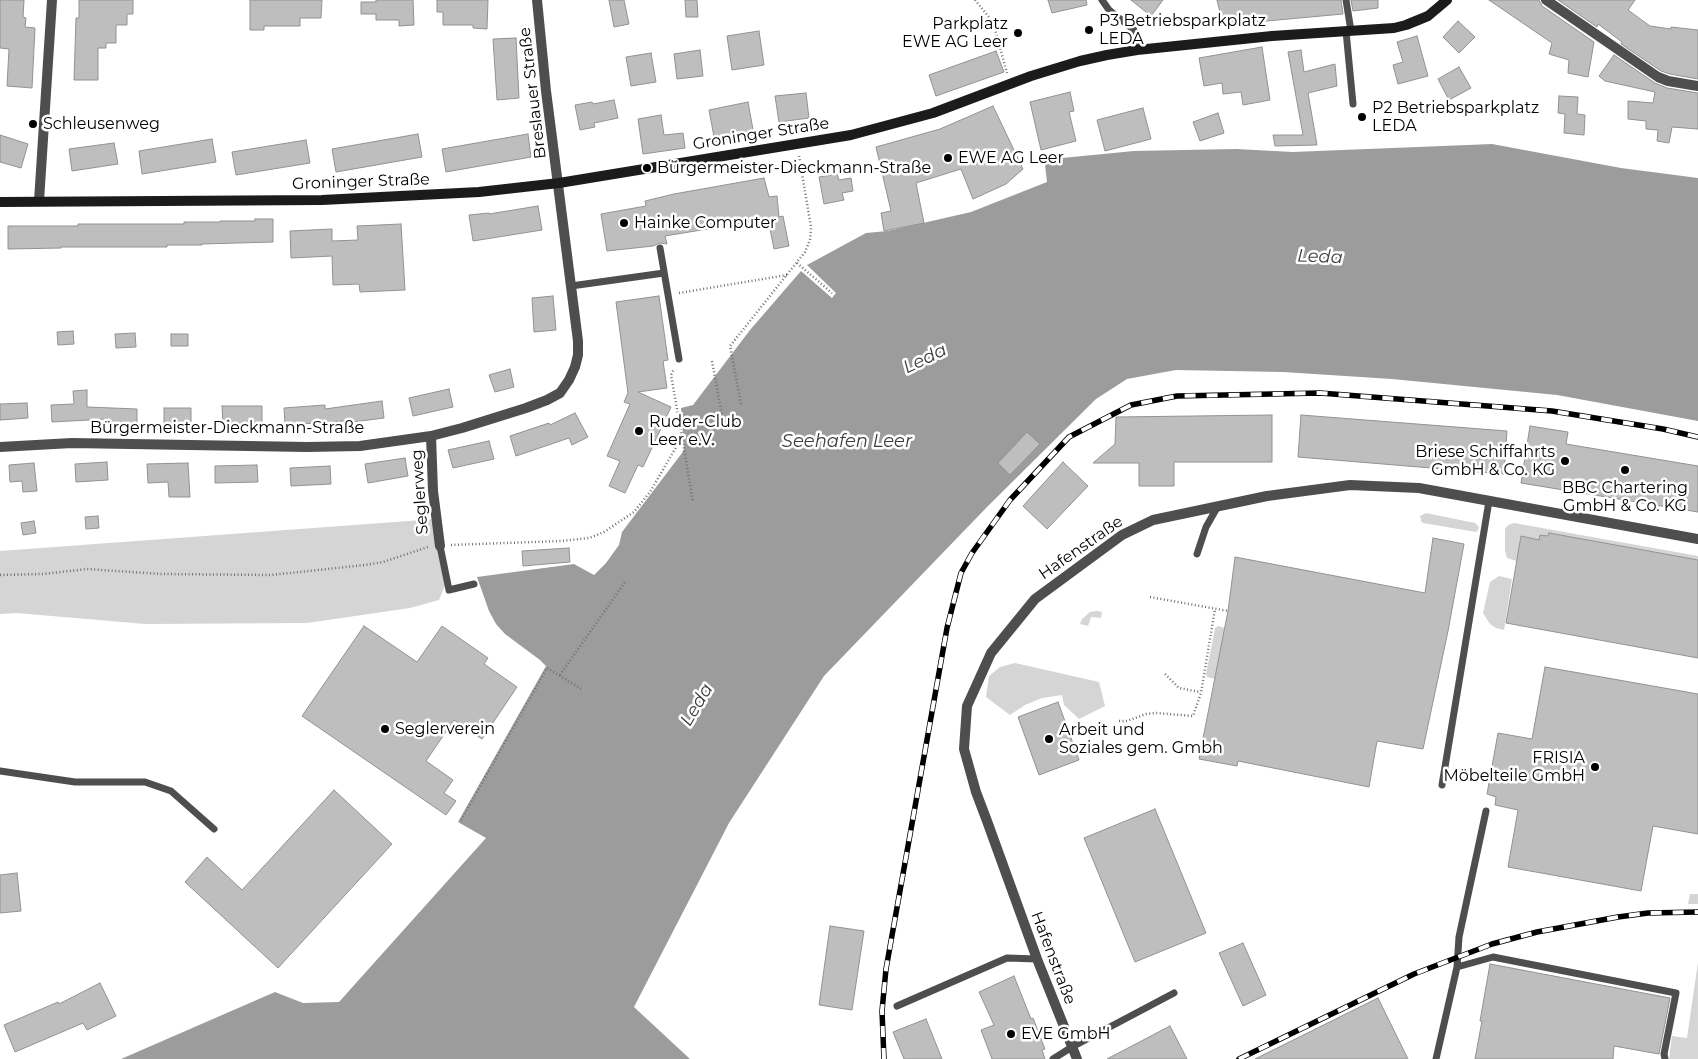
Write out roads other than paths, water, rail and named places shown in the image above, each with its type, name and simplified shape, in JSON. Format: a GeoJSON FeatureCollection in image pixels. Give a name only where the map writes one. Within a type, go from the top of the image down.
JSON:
{"type":"FeatureCollection","features":[{"type":"Feature","properties":{"kind":"street"},"geometry":{"type":"LineString","coordinates":[[39,201],[52,0]]}},
{"type":"Feature","properties":{"kind":"street","name":"Breslauer Straße"},"geometry":{"type":"LineString","coordinates":[[537,0],[546,90],[559,183]]}},
{"type":"Feature","properties":{"kind":"street","name":"Groninger Straße"},"geometry":{"type":"LineString","coordinates":[[0,202],[322,200],[479,192],[559,183],[851,135],[933,113],[1010,84],[1030,71],[1080,60],[1137,50],[1272,36],[1394,28],[1428,16],[1447,0]]}},
{"type":"Feature","properties":{"kind":"street"},"geometry":{"type":"LineString","coordinates":[[1546,0],[1658,77],[1668,81],[1698,86]]}},
{"type":"Feature","properties":{"kind":"street","name":"Bürgermeister-Dieckmann-Straße"},"geometry":{"type":"LineString","coordinates":[[0,447],[72,442],[307,447],[360,446],[431,436],[547,400],[560,393],[569,380],[578,355],[578,341],[559,183]]}},
{"type":"Feature","properties":{"kind":"street","name":"Seglerweg"},"geometry":{"type":"LineString","coordinates":[[431,436],[433,492],[440,546]]}},
{"type":"Feature","properties":{"kind":"street","name":"Hafenstraße"},"geometry":{"type":"LineString","coordinates":[[1077,1059],[1037,959],[979,799],[964,749],[967,706],[991,653],[1035,599],[1122,535],[1153,520],[1267,496],[1350,485],[1419,488],[1698,540]]}},
{"type":"Feature","properties":{"kind":"lane"},"geometry":{"type":"LineString","coordinates":[[1102,0],[1109,10],[1134,30],[1137,50]]}},
{"type":"Feature","properties":{"kind":"lane"},"geometry":{"type":"LineString","coordinates":[[1346,0],[1353,104]]}},
{"type":"Feature","properties":{"kind":"lane"},"geometry":{"type":"LineString","coordinates":[[660,248],[679,359]]}},
{"type":"Feature","properties":{"kind":"lane"},"geometry":{"type":"LineString","coordinates":[[571,286],[664,273]]}},
{"type":"Feature","properties":{"kind":"lane"},"geometry":{"type":"LineString","coordinates":[[1442,785],[1490,501]]}},
{"type":"Feature","properties":{"kind":"lane"},"geometry":{"type":"LineString","coordinates":[[1197,554],[1206,527],[1218,506]]}},
{"type":"Feature","properties":{"kind":"lane"},"geometry":{"type":"LineString","coordinates":[[440,546],[449,590],[474,584]]}},
{"type":"Feature","properties":{"kind":"lane"},"geometry":{"type":"LineString","coordinates":[[0,771],[75,782],[145,782],[172,791],[214,829]]}},
{"type":"Feature","properties":{"kind":"lane"},"geometry":{"type":"LineString","coordinates":[[1436,1059],[1457,967],[1459,937],[1486,811]]}},
{"type":"Feature","properties":{"kind":"lane"},"geometry":{"type":"LineString","coordinates":[[1457,967],[1492,957],[1676,993],[1664,1054],[1665,1059]]}},
{"type":"Feature","properties":{"kind":"lane"},"geometry":{"type":"LineString","coordinates":[[897,1006],[1007,958],[1037,959]]}},
{"type":"Feature","properties":{"kind":"lane"},"geometry":{"type":"LineString","coordinates":[[1052,1059],[1174,993]]}},
{"type":"Feature","properties":{"kind":"water","name":"Seehafen Leer"},"geometry":{"type":"Polygon","coordinates":[[[1492,144],[1621,168],[1698,178],[1698,421],[1557,395],[1392,379],[1283,372],[1176,370],[1127,379],[1096,399],[987,507],[824,676],[729,823],[634,1007],[690,1059],[121,1059],[275,992],[303,1003],[339,1002],[486,838],[458,822],[546,666],[505,634],[496,624],[489,611],[477,577],[574,564],[594,575],[606,563],[619,545],[622,532],[682,453],[684,449],[681,408],[693,405],[750,330],[801,271],[832,298],[836,293],[807,265],[866,233],[888,231],[971,212],[1047,182],[1045,165],[1062,158],[1134,151],[1236,149],[1293,152],[1492,144]]]}},
{"type":"Feature","properties":{"kind":"railway"},"geometry":{"type":"LineString","coordinates":[[884,1059],[882,1011],[886,969],[947,628],[961,573],[972,553],[1010,500],[1069,437],[1131,405],[1177,396],[1320,393],[1552,411],[1663,429],[1698,437]]}},
{"type":"Feature","properties":{"kind":"railway"},"geometry":{"type":"LineString","coordinates":[[1239,1059],[1414,974],[1492,944],[1537,932],[1618,917],[1648,913],[1698,912]]}},
{"type":"Feature","properties":{"kind":"place","name":"P3 Betriebsparkplatz LEDA"},"geometry":{"type":"Point","coordinates":[1089,30]}},
{"type":"Feature","properties":{"kind":"place","name":"Parkplatz EWE AG Leer"},"geometry":{"type":"Point","coordinates":[1018,33]}},
{"type":"Feature","properties":{"kind":"place","name":"P2 Betriebsparkplatz LEDA"},"geometry":{"type":"Point","coordinates":[1362,117]}},
{"type":"Feature","properties":{"kind":"place","name":"Schleusenweg"},"geometry":{"type":"Point","coordinates":[33,124]}},
{"type":"Feature","properties":{"kind":"place","name":"EWE AG Leer"},"geometry":{"type":"Point","coordinates":[948,158]}},
{"type":"Feature","properties":{"kind":"place","name":"Bürgermeister-Dieckmann-Straße"},"geometry":{"type":"Point","coordinates":[647,168]}},
{"type":"Feature","properties":{"kind":"place","name":"Hainke Computer"},"geometry":{"type":"Point","coordinates":[624,223]}},
{"type":"Feature","properties":{"kind":"place","name":"Ruder-Club Leer e.V."},"geometry":{"type":"Point","coordinates":[639,431]}},
{"type":"Feature","properties":{"kind":"place","name":"Briese Schiffahrts GmbH & Co. KG"},"geometry":{"type":"Point","coordinates":[1565,461]}},
{"type":"Feature","properties":{"kind":"place","name":"BBC Chartering GmbH & Co. KG"},"geometry":{"type":"Point","coordinates":[1625,470]}},
{"type":"Feature","properties":{"kind":"place","name":"Seglerverein"},"geometry":{"type":"Point","coordinates":[385,729]}},
{"type":"Feature","properties":{"kind":"place","name":"Arbeit und Soziales gem. Gmbh"},"geometry":{"type":"Point","coordinates":[1049,739]}},
{"type":"Feature","properties":{"kind":"place","name":"FRISIA Möbelteile GmbH"},"geometry":{"type":"Point","coordinates":[1595,767]}},
{"type":"Feature","properties":{"kind":"place","name":"EVE GmbH"},"geometry":{"type":"Point","coordinates":[1011,1034]}},
{"type":"Feature","properties":{"kind":"water label","name":"Leda"},"geometry":{"type":"Point","coordinates":[1320,257]}},
{"type":"Feature","properties":{"kind":"water label","name":"Leda"},"geometry":{"type":"Point","coordinates":[925,359]}},
{"type":"Feature","properties":{"kind":"water label","name":"Leda"},"geometry":{"type":"Point","coordinates":[697,705]}}]}
